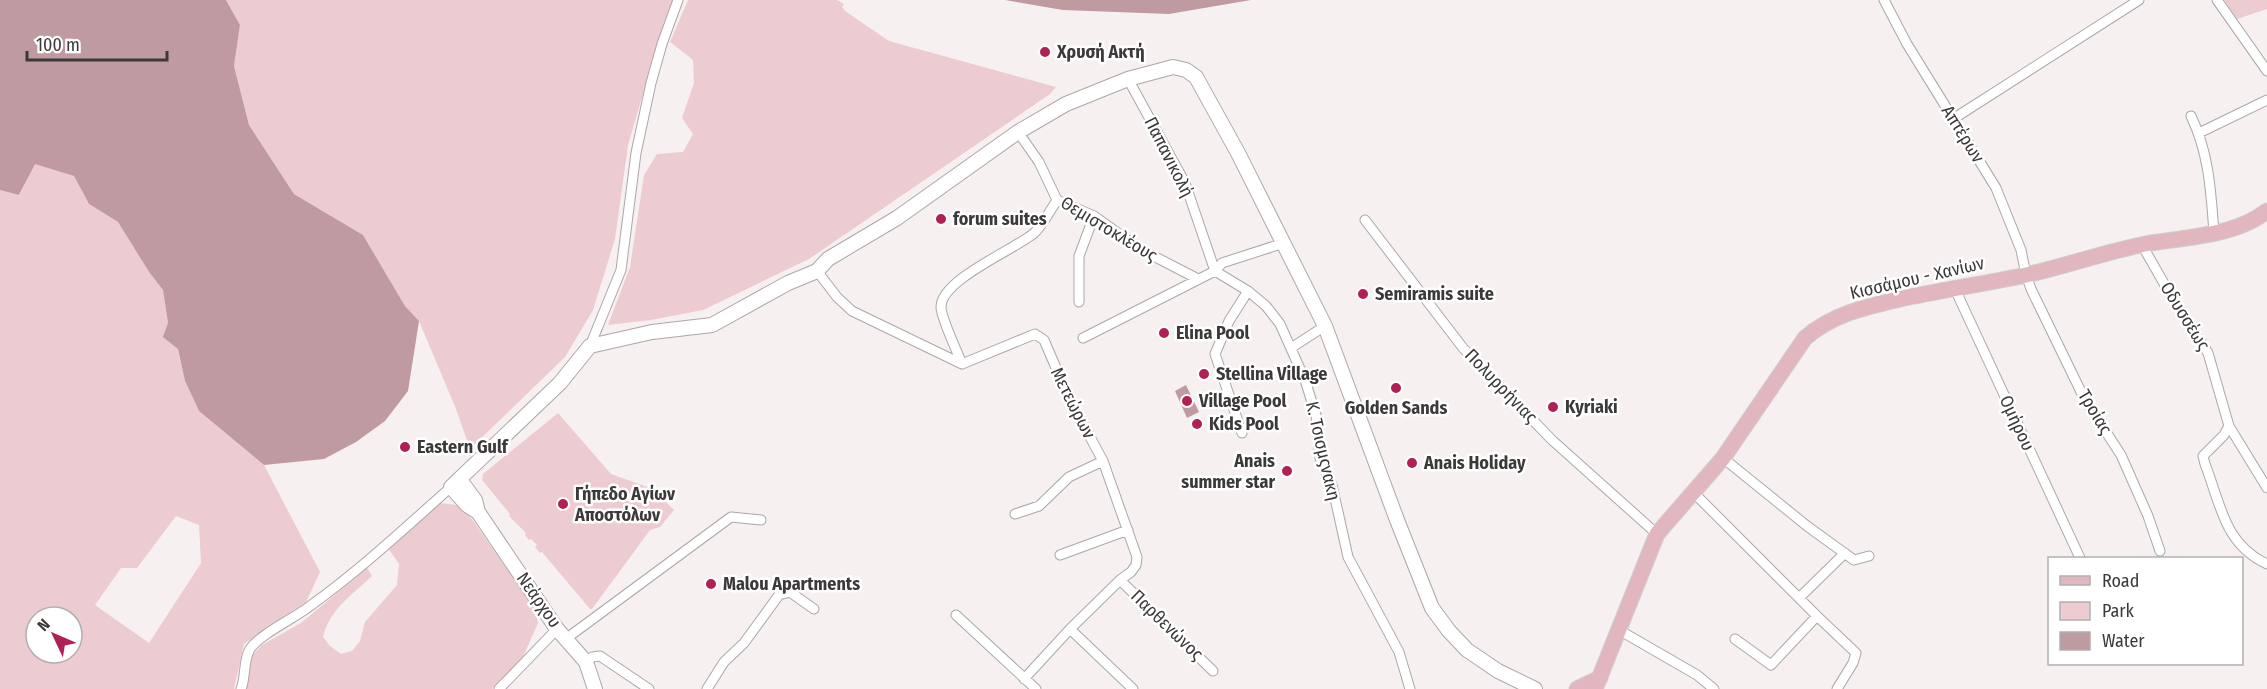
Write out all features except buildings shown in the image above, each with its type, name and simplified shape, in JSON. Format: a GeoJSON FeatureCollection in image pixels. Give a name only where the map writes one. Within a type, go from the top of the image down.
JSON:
{"type":"FeatureCollection","features":[{"type":"Feature","properties":{"kind":"main road","name":"Κισσάμου - Χανίων"},"geometry":{"type":"LineString","coordinates":[[1598,683],[1657,534],[1723,458],[1805,338],[1815,329],[1831,319],[1860,308],[1954,287],[2026,275],[2142,245],[2214,233],[2246,223],[2267,211]]}},
{"type":"Feature","properties":{"kind":"main road"},"geometry":{"type":"LineString","coordinates":[[1577,689],[1598,683]]}},
{"type":"Feature","properties":{"kind":"street"},"geometry":{"type":"LineString","coordinates":[[242,689],[247,655],[257,642],[310,607],[458,486],[560,383],[590,346],[621,270],[640,133],[660,51],[678,0]]}},
{"type":"Feature","properties":{"kind":"street","name":"Απτέρων"},"geometry":{"type":"LineString","coordinates":[[1884,0],[1907,44],[1996,188],[2021,250],[2026,275]]}},
{"type":"Feature","properties":{"kind":"street"},"geometry":{"type":"LineString","coordinates":[[2217,0],[2267,72]]}},
{"type":"Feature","properties":{"kind":"street"},"geometry":{"type":"LineString","coordinates":[[1953,119],[2134,1]]}},
{"type":"Feature","properties":{"kind":"street"},"geometry":{"type":"LineString","coordinates":[[590,346],[652,332],[712,325],[788,283],[817,271],[828,260],[897,218],[1018,132],[1066,104],[1128,79],[1173,68],[1186,70],[1196,77],[1238,153],[1325,326],[1396,520],[1432,608],[1449,632],[1467,650],[1498,670],[1536,688]]}},
{"type":"Feature","properties":{"kind":"street","name":"Παπανικολή"},"geometry":{"type":"LineString","coordinates":[[1128,79],[1185,183],[1215,271]]}},
{"type":"Feature","properties":{"kind":"street"},"geometry":{"type":"LineString","coordinates":[[2199,133],[2267,100]]}},
{"type":"Feature","properties":{"kind":"street"},"geometry":{"type":"LineString","coordinates":[[2191,116],[2199,133],[2210,178],[2214,233]]}},
{"type":"Feature","properties":{"kind":"street","name":"Θεμιστοκλέους"},"geometry":{"type":"LineString","coordinates":[[1018,132],[1039,162],[1057,200],[1094,216],[1140,249],[1198,279]]}},
{"type":"Feature","properties":{"kind":"street"},"geometry":{"type":"LineString","coordinates":[[962,364],[941,308],[943,298],[949,288],[1036,233],[1057,200]]}},
{"type":"Feature","properties":{"kind":"street"},"geometry":{"type":"LineString","coordinates":[[1078,302],[1079,256],[1094,216]]}},
{"type":"Feature","properties":{"kind":"street","name":"Πολυρρήνιας"},"geometry":{"type":"LineString","coordinates":[[1365,220],[1463,348],[1552,440],[1657,534]]}},
{"type":"Feature","properties":{"kind":"street"},"geometry":{"type":"LineString","coordinates":[[1083,338],[1215,271],[1222,263],[1284,243]]}},
{"type":"Feature","properties":{"kind":"street","name":"Οδυσσέως"},"geometry":{"type":"LineString","coordinates":[[2142,245],[2170,294],[2208,352],[2229,426],[2267,488]]}},
{"type":"Feature","properties":{"kind":"street"},"geometry":{"type":"LineString","coordinates":[[817,271],[837,297],[852,311],[962,364]]}},
{"type":"Feature","properties":{"kind":"street","name":"Κ. Τσισμςνακη"},"geometry":{"type":"LineString","coordinates":[[1215,271],[1248,291],[1266,306],[1280,324],[1316,415],[1320,458],[1332,485],[1348,557],[1399,652],[1410,689]]}},
{"type":"Feature","properties":{"kind":"street","name":"Τροίας"},"geometry":{"type":"LineString","coordinates":[[2026,275],[2084,398],[2121,455],[2148,516],[2160,551]]}},
{"type":"Feature","properties":{"kind":"street","name":"Ομήρου"},"geometry":{"type":"LineString","coordinates":[[1954,287],[2080,557]]}},
{"type":"Feature","properties":{"kind":"street"},"geometry":{"type":"LineString","coordinates":[[1242,433],[1215,354],[1228,321],[1248,291]]}},
{"type":"Feature","properties":{"kind":"street"},"geometry":{"type":"LineString","coordinates":[[1291,348],[1325,326]]}},
{"type":"Feature","properties":{"kind":"street","name":"Μετεώρων"},"geometry":{"type":"LineString","coordinates":[[962,364],[1035,334],[1045,343],[1055,370],[1103,461],[1137,557],[1136,565],[1131,572],[1070,629],[1024,679]]}},
{"type":"Feature","properties":{"kind":"street"},"geometry":{"type":"LineString","coordinates":[[2229,426],[2224,435],[2203,456],[2205,464],[2231,535],[2246,552],[2267,564]]}},
{"type":"Feature","properties":{"kind":"street"},"geometry":{"type":"LineString","coordinates":[[1723,458],[1854,560],[1869,555]]}},
{"type":"Feature","properties":{"kind":"street"},"geometry":{"type":"LineString","coordinates":[[1015,514],[1039,506],[1069,477],[1103,461]]}},
{"type":"Feature","properties":{"kind":"street","name":"Νεάρχου"},"geometry":{"type":"LineString","coordinates":[[458,486],[475,500],[478,512],[562,634],[586,662],[595,689]]}},
{"type":"Feature","properties":{"kind":"street"},"geometry":{"type":"LineString","coordinates":[[1693,492],[1856,653],[1853,663],[1837,689]]}},
{"type":"Feature","properties":{"kind":"street"},"geometry":{"type":"LineString","coordinates":[[500,689],[562,634],[731,517],[761,520]]}},
{"type":"Feature","properties":{"kind":"street"},"geometry":{"type":"LineString","coordinates":[[1060,555],[1128,531]]}},
{"type":"Feature","properties":{"kind":"street"},"geometry":{"type":"LineString","coordinates":[[1799,598],[1845,553]]}},
{"type":"Feature","properties":{"kind":"street","name":"Παρθενώνος"},"geometry":{"type":"LineString","coordinates":[[1120,580],[1213,671]]}},
{"type":"Feature","properties":{"kind":"street"},"geometry":{"type":"LineString","coordinates":[[707,689],[724,662],[744,643],[778,595],[790,592],[814,609]]}},
{"type":"Feature","properties":{"kind":"street"},"geometry":{"type":"LineString","coordinates":[[956,615],[1036,689]]}},
{"type":"Feature","properties":{"kind":"street"},"geometry":{"type":"LineString","coordinates":[[1735,639],[1771,665],[1817,616]]}},
{"type":"Feature","properties":{"kind":"street"},"geometry":{"type":"LineString","coordinates":[[1070,629],[1133,689]]}},
{"type":"Feature","properties":{"kind":"street"},"geometry":{"type":"LineString","coordinates":[[1619,630],[1697,675],[1714,689]]}},
{"type":"Feature","properties":{"kind":"street"},"geometry":{"type":"LineString","coordinates":[[586,662],[592,657],[600,656],[649,689]]}},
{"type":"Feature","properties":{"kind":"green space"},"geometry":{"type":"Polygon","coordinates":[[[226,0],[673,0],[664,22],[628,145],[615,239],[593,310],[565,357],[470,449],[419,321],[405,306],[363,235],[294,194],[249,125],[234,66],[240,25],[226,0]]]}},
{"type":"Feature","properties":{"kind":"green space"},"geometry":{"type":"Polygon","coordinates":[[[688,0],[837,0],[844,4],[842,7],[845,11],[889,41],[1056,87],[1050,94],[809,259],[703,310],[608,325],[630,267],[644,175],[657,154],[683,152],[693,134],[682,118],[694,83],[693,60],[670,42],[688,0]]]}},
{"type":"Feature","properties":{"kind":"green space"},"geometry":{"type":"Polygon","coordinates":[[[2224,0],[2267,0],[2267,9],[2237,19],[2224,0]]]}},
{"type":"Feature","properties":{"kind":"green space"},"geometry":{"type":"Polygon","coordinates":[[[34,163],[74,176],[89,204],[118,222],[163,290],[168,323],[178,349],[185,381],[199,411],[264,465],[320,572],[306,602],[244,644],[234,689],[0,689],[0,190],[20,195],[34,163]],[[176,516],[137,568],[121,568],[95,605],[149,643],[201,563],[199,525],[176,516]]]}},
{"type":"Feature","properties":{"kind":"green space","name":"Γήπεδο Αγίων Αποστόλων"},"geometry":{"type":"Polygon","coordinates":[[[558,413],[611,474],[653,489],[674,510],[660,527],[650,530],[592,609],[542,552],[540,553],[535,547],[537,545],[531,539],[529,540],[526,533],[509,516],[510,514],[482,480],[483,474],[558,413]]]}},
{"type":"Feature","properties":{"kind":"green space"},"geometry":{"type":"Polygon","coordinates":[[[440,503],[456,505],[469,515],[535,609],[538,623],[523,657],[492,689],[246,689],[252,656],[262,645],[301,623],[367,568],[372,576],[336,611],[323,637],[341,654],[352,651],[360,641],[365,622],[397,585],[399,564],[388,548],[440,503]]]}},
{"type":"Feature","properties":{"kind":"water"},"geometry":{"type":"Polygon","coordinates":[[[0,0],[226,0],[240,25],[234,66],[249,125],[294,194],[363,235],[405,306],[419,321],[408,391],[385,421],[356,442],[324,459],[264,465],[199,411],[185,381],[178,349],[163,337],[168,323],[163,290],[118,222],[89,204],[74,176],[35,164],[19,195],[0,190],[0,0]]]}},
{"type":"Feature","properties":{"kind":"water"},"geometry":{"type":"Polygon","coordinates":[[[1005,0],[1251,0],[1169,14],[1063,10],[1005,0]]]}},
{"type":"Feature","properties":{"kind":"water","name":"Village Pool"},"geometry":{"type":"Polygon","coordinates":[[[1186,385],[1199,412],[1187,418],[1175,391],[1186,385]]]}},
{"type":"Feature","properties":{"kind":"place","name":"Χρυσή Ακτή"},"geometry":{"type":"Point","coordinates":[1045,52]}},
{"type":"Feature","properties":{"kind":"place","name":"forum suites"},"geometry":{"type":"Point","coordinates":[941,219]}},
{"type":"Feature","properties":{"kind":"place","name":"Semiramis suite"},"geometry":{"type":"Point","coordinates":[1363,294]}},
{"type":"Feature","properties":{"kind":"place","name":"Elina Pool"},"geometry":{"type":"Point","coordinates":[1164,333]}},
{"type":"Feature","properties":{"kind":"place","name":"Stellina Village"},"geometry":{"type":"Point","coordinates":[1204,374]}},
{"type":"Feature","properties":{"kind":"place","name":"Golden Sands"},"geometry":{"type":"Point","coordinates":[1396,388]}},
{"type":"Feature","properties":{"kind":"place","name":"Village Pool"},"geometry":{"type":"Point","coordinates":[1187,401]}},
{"type":"Feature","properties":{"kind":"place","name":"Kyriaki"},"geometry":{"type":"Point","coordinates":[1553,407]}},
{"type":"Feature","properties":{"kind":"place","name":"Kids Pool"},"geometry":{"type":"Point","coordinates":[1197,424]}},
{"type":"Feature","properties":{"kind":"place","name":"Eastern Gulf"},"geometry":{"type":"Point","coordinates":[405,447]}},
{"type":"Feature","properties":{"kind":"place","name":"Anais Holiday"},"geometry":{"type":"Point","coordinates":[1412,463]}},
{"type":"Feature","properties":{"kind":"place","name":"Anais summer star"},"geometry":{"type":"Point","coordinates":[1287,471]}},
{"type":"Feature","properties":{"kind":"place","name":"Γήπεδο Αγίων Αποστόλων"},"geometry":{"type":"Point","coordinates":[563,504]}},
{"type":"Feature","properties":{"kind":"place","name":"Malou Apartments"},"geometry":{"type":"Point","coordinates":[711,584]}}]}
